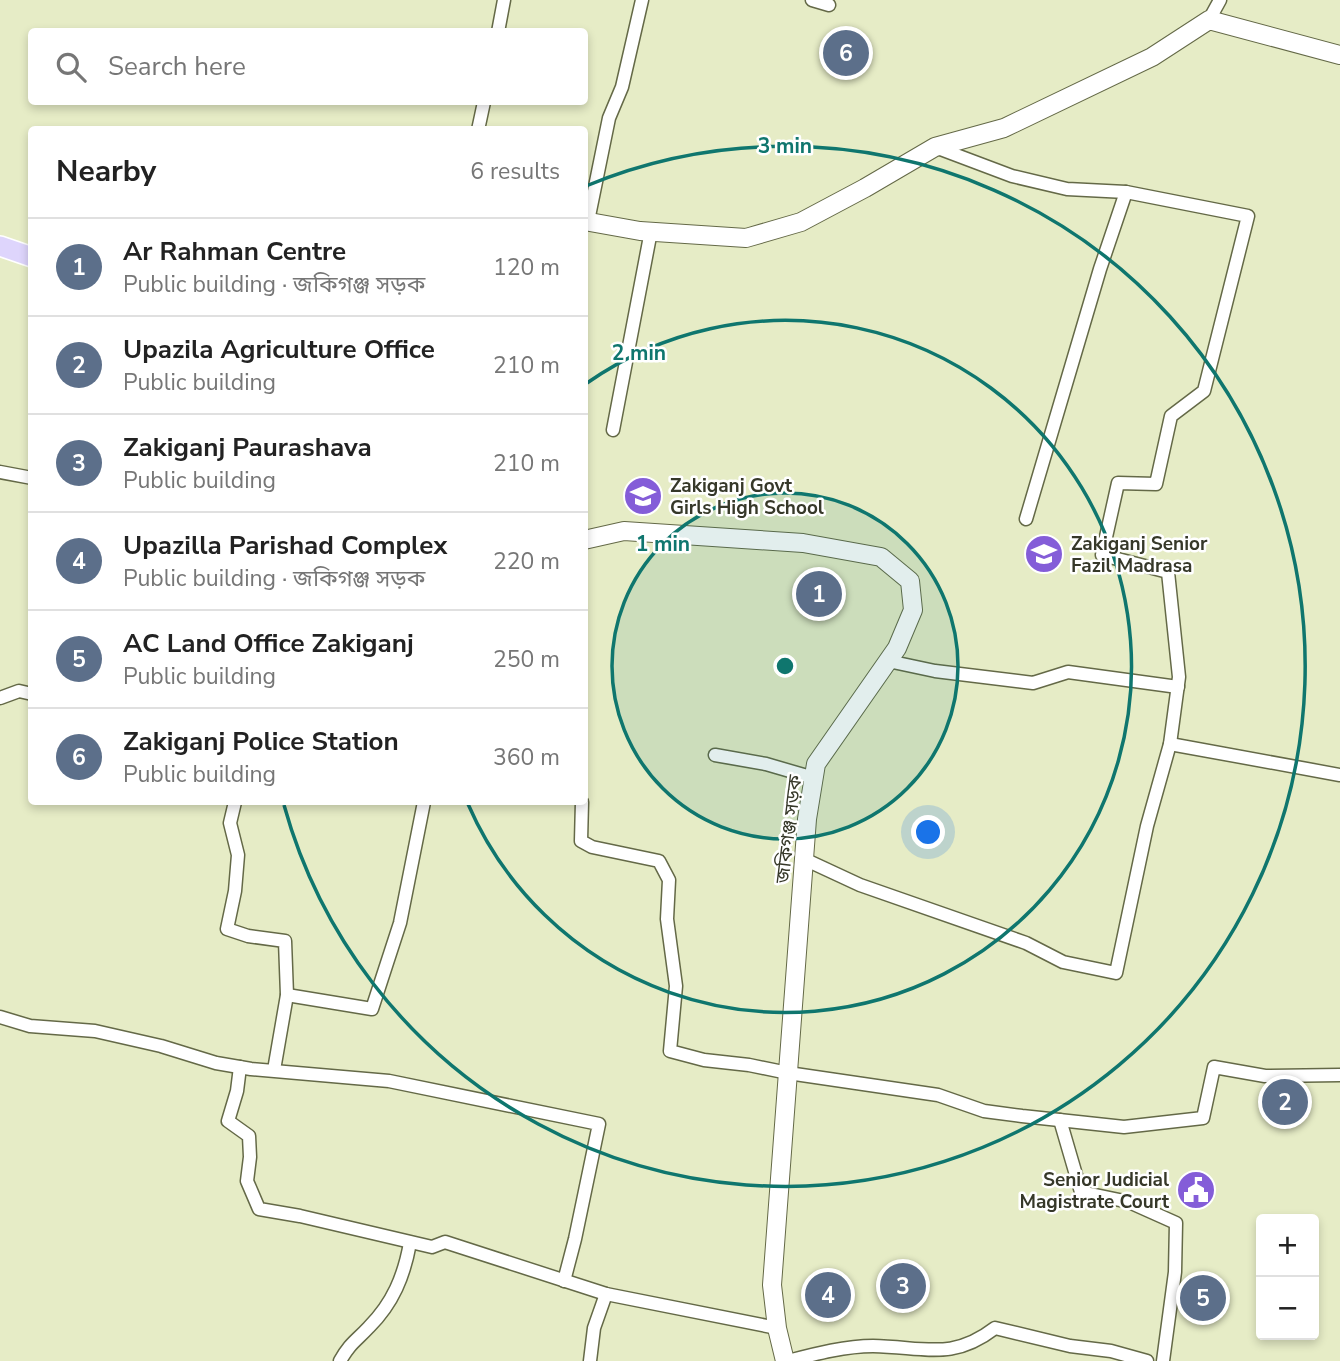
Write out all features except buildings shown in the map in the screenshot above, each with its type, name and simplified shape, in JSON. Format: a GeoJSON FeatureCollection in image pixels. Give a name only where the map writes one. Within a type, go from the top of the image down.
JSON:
{"type":"FeatureCollection","features":[{"type":"Feature","properties":{"kind":"main road"},"geometry":{"type":"LineString","coordinates":[[588,221],[651,232],[746,238],[801,222],[935,147],[1004,128],[1152,57],[1209,20],[1340,55]]}},
{"type":"Feature","properties":{"kind":"main road"},"geometry":{"type":"LineString","coordinates":[[0,246],[28,256]]}},
{"type":"Feature","properties":{"kind":"main road","name":"জকিগঞ্জ সড়ক"},"geometry":{"type":"LineString","coordinates":[[588,539],[624,531],[803,543],[881,557],[911,581],[913,610],[897,648],[816,764],[807,819],[772,1284],[777,1328],[787,1361]]}},
{"type":"Feature","properties":{"kind":"street"},"geometry":{"type":"LineString","coordinates":[[499,28],[505,0]]}},
{"type":"Feature","properties":{"kind":"street"},"geometry":{"type":"LineString","coordinates":[[588,212],[609,118],[622,88],[642,0]]}},
{"type":"Feature","properties":{"kind":"street"},"geometry":{"type":"LineString","coordinates":[[812,0],[829,5]]}},
{"type":"Feature","properties":{"kind":"street"},"geometry":{"type":"LineString","coordinates":[[1209,20],[1220,0]]}},
{"type":"Feature","properties":{"kind":"street"},"geometry":{"type":"LineString","coordinates":[[479,126],[483,105]]}},
{"type":"Feature","properties":{"kind":"street"},"geometry":{"type":"LineString","coordinates":[[804,859],[860,886],[1027,943],[1063,962],[1116,973],[1147,826],[1170,744],[1178,687],[1176,634],[1168,572],[1102,555],[1118,483],[1156,484],[1171,416],[1204,391],[1248,216],[1126,192],[1053,186],[1012,176],[935,147]]}},
{"type":"Feature","properties":{"kind":"street"},"geometry":{"type":"LineString","coordinates":[[1027,519],[1126,192]]}},
{"type":"Feature","properties":{"kind":"street"},"geometry":{"type":"LineString","coordinates":[[613,430],[651,232]]}},
{"type":"Feature","properties":{"kind":"street"},"geometry":{"type":"LineString","coordinates":[[0,472],[28,477]]}},
{"type":"Feature","properties":{"kind":"street"},"geometry":{"type":"LineString","coordinates":[[888,661],[935,671],[1033,683],[1068,672],[1178,687]]}},
{"type":"Feature","properties":{"kind":"street"},"geometry":{"type":"LineString","coordinates":[[0,698],[19,691],[28,693]]}},
{"type":"Feature","properties":{"kind":"street"},"geometry":{"type":"LineString","coordinates":[[1170,744],[1340,775]]}},
{"type":"Feature","properties":{"kind":"street"},"geometry":{"type":"LineString","coordinates":[[715,755],[766,764],[814,778]]}},
{"type":"Feature","properties":{"kind":"street"},"geometry":{"type":"LineString","coordinates":[[233,805],[230,823],[238,855],[235,891],[227,929],[248,936],[285,941],[287,995],[274,1070]]}},
{"type":"Feature","properties":{"kind":"street"},"geometry":{"type":"LineString","coordinates":[[287,995],[372,1009],[400,923],[423,805]]}},
{"type":"Feature","properties":{"kind":"street"},"geometry":{"type":"LineString","coordinates":[[582,805],[581,841],[592,847],[659,861],[669,880],[667,919],[676,986],[670,1051],[704,1060],[938,1095],[984,1111],[1124,1126],[1203,1118],[1214,1067],[1265,1076],[1340,1075]]}},
{"type":"Feature","properties":{"kind":"street"},"geometry":{"type":"LineString","coordinates":[[0,1017],[30,1026],[95,1031],[161,1046],[216,1063],[389,1081],[599,1124],[564,1281]]}},
{"type":"Feature","properties":{"kind":"street"},"geometry":{"type":"LineString","coordinates":[[240,1067],[237,1091],[228,1121],[249,1136],[247,1181],[259,1209],[432,1247],[445,1242],[606,1294],[777,1328]]}},
{"type":"Feature","properties":{"kind":"street"},"geometry":{"type":"LineString","coordinates":[[1060,1120],[1081,1192],[1129,1202],[1176,1223],[1175,1272],[1163,1361]]}},
{"type":"Feature","properties":{"kind":"street"},"geometry":{"type":"LineString","coordinates":[[340,1361],[350,1343],[369,1327],[391,1301],[405,1273],[411,1243]]}},
{"type":"Feature","properties":{"kind":"street"},"geometry":{"type":"LineString","coordinates":[[590,1361],[594,1328],[606,1294]]}},
{"type":"Feature","properties":{"kind":"street"},"geometry":{"type":"LineString","coordinates":[[787,1361],[843,1349],[874,1346],[936,1357],[957,1353],[981,1342],[995,1328],[1059,1344],[1111,1351],[1147,1361]]}},
{"type":"Feature","properties":{"kind":"place","name":"Zakiganj Police Station"},"geometry":{"type":"Point","coordinates":[846,53]}},
{"type":"Feature","properties":{"kind":"place","name":"Zakiganj Govt Girls High School"},"geometry":{"type":"Point","coordinates":[643,496]}},
{"type":"Feature","properties":{"kind":"place","name":"Zakiganj Senior Fazil Madrasa"},"geometry":{"type":"Point","coordinates":[1044,554]}},
{"type":"Feature","properties":{"kind":"place","name":"Ar Rahman Centre"},"geometry":{"type":"Point","coordinates":[819,594]}},
{"type":"Feature","properties":{"kind":"place","name":"Upazila Agriculture Office"},"geometry":{"type":"Point","coordinates":[1285,1102]}},
{"type":"Feature","properties":{"kind":"place","name":"Senior Judicial Magistrate Court"},"geometry":{"type":"Point","coordinates":[1196,1190]}},
{"type":"Feature","properties":{"kind":"place","name":"Zakiganj Paurashava"},"geometry":{"type":"Point","coordinates":[903,1286]}},
{"type":"Feature","properties":{"kind":"place","name":"Upazilla Parishad Complex"},"geometry":{"type":"Point","coordinates":[828,1295]}},
{"type":"Feature","properties":{"kind":"place","name":"AC Land Office Zakiganj"},"geometry":{"type":"Point","coordinates":[1203,1298]}}]}
